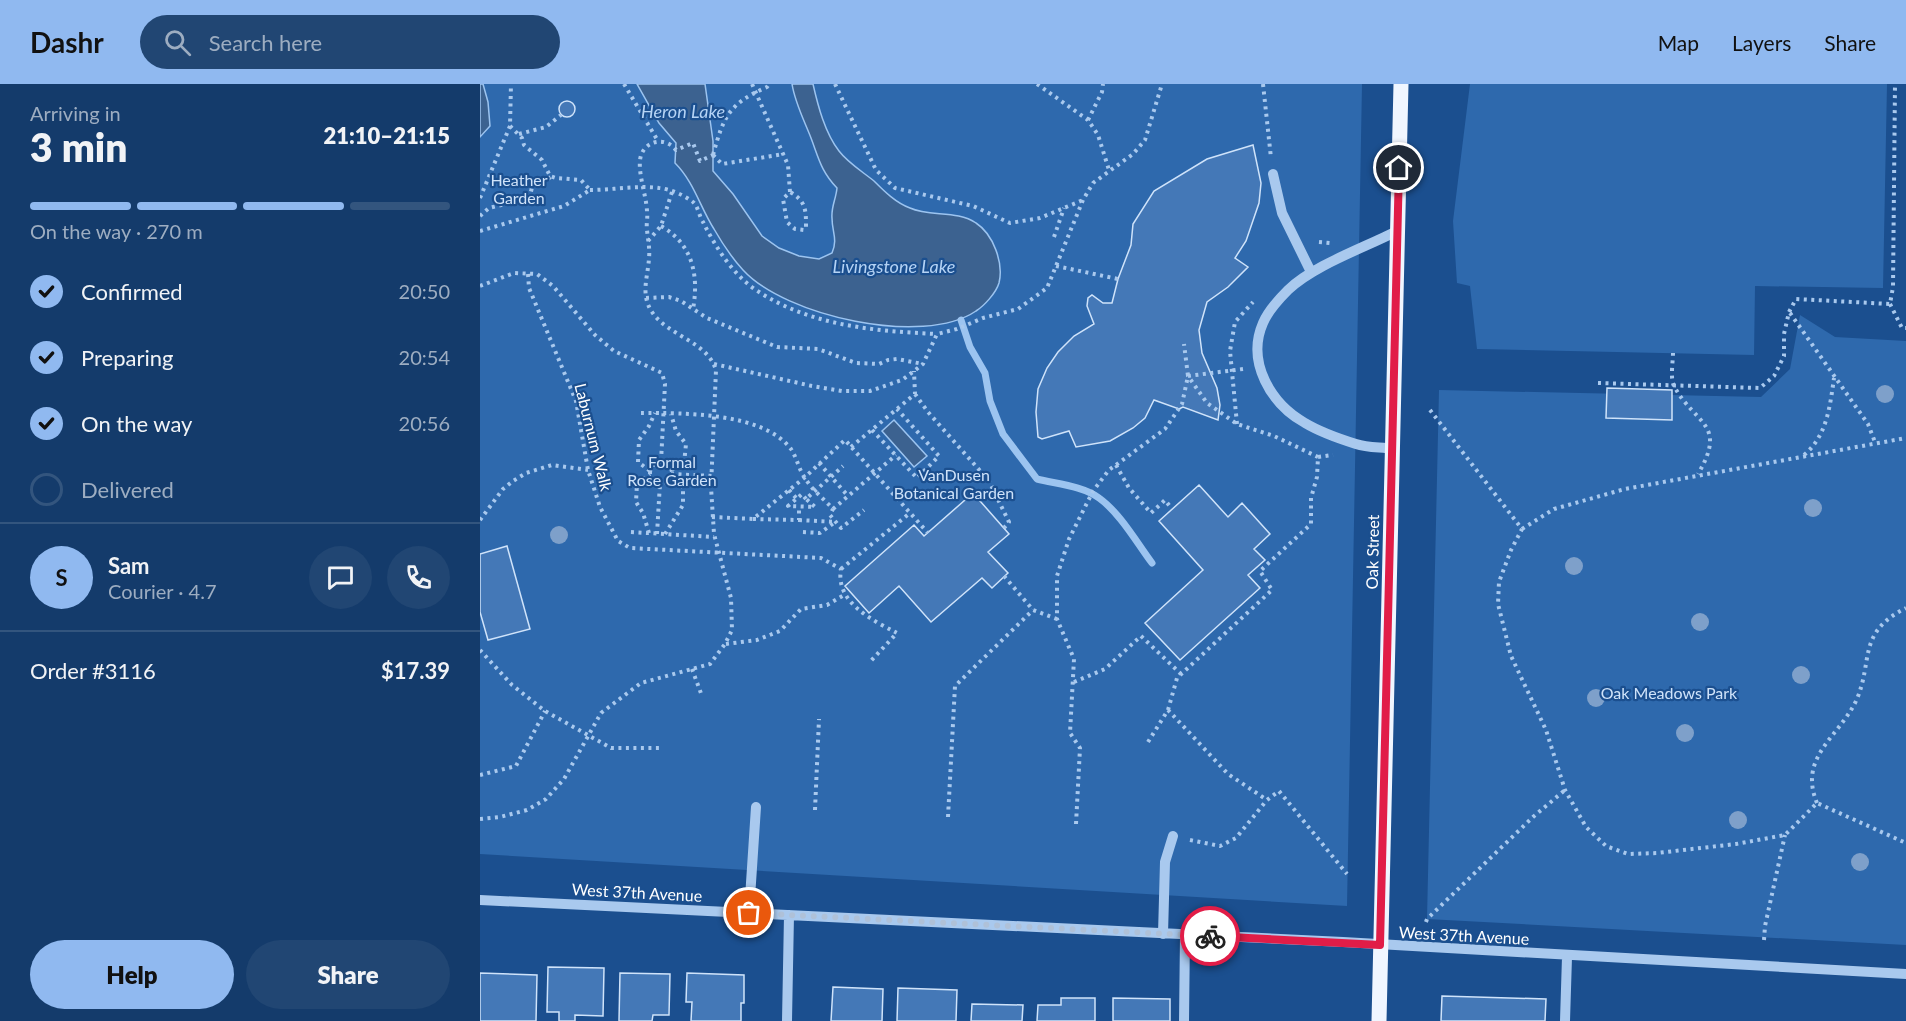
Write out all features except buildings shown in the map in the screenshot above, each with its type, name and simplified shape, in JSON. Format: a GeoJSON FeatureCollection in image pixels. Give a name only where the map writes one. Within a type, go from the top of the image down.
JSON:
{"type":"FeatureCollection","features":[{"type":"Feature","properties":{"kind":"main road","name":"Oak Street"},"geometry":{"type":"LineString","coordinates":[[1379,1021],[1401,84]]}},
{"type":"Feature","properties":{"kind":"street"},"geometry":{"type":"LineString","coordinates":[[1273,174],[1282,213],[1311,273]]}},
{"type":"Feature","properties":{"kind":"street"},"geometry":{"type":"LineString","coordinates":[[1393,449],[1358,445],[1305,423],[1286,410],[1267,387],[1258,368],[1258,346],[1262,324],[1273,306],[1290,289],[1311,273],[1397,231]]}},
{"type":"Feature","properties":{"kind":"street"},"geometry":{"type":"LineString","coordinates":[[749,913],[756,807]]}},
{"type":"Feature","properties":{"kind":"street"},"geometry":{"type":"LineString","coordinates":[[1163,934],[1165,862],[1173,836]]}},
{"type":"Feature","properties":{"kind":"street","name":"West 37th Avenue"},"geometry":{"type":"LineString","coordinates":[[480,900],[1906,974]]}},
{"type":"Feature","properties":{"kind":"street"},"geometry":{"type":"LineString","coordinates":[[787,1021],[789,915]]}},
{"type":"Feature","properties":{"kind":"street"},"geometry":{"type":"LineString","coordinates":[[1184,1021],[1185,935]]}},
{"type":"Feature","properties":{"kind":"street"},"geometry":{"type":"LineString","coordinates":[[1565,1021],[1567,957]]}},
{"type":"Feature","properties":{"kind":"path"},"geometry":{"type":"LineString","coordinates":[[480,198],[510,126],[512,84]]}},
{"type":"Feature","properties":{"kind":"path"},"geometry":{"type":"LineString","coordinates":[[624,84],[658,141]]}},
{"type":"Feature","properties":{"kind":"path"},"geometry":{"type":"LineString","coordinates":[[752,84],[784,154],[789,171],[790,192],[783,199],[787,222],[795,229],[804,230],[806,210],[800,198],[790,192]]}},
{"type":"Feature","properties":{"kind":"path"},"geometry":{"type":"LineString","coordinates":[[713,155],[725,120],[739,102],[769,84]]}},
{"type":"Feature","properties":{"kind":"path"},"geometry":{"type":"LineString","coordinates":[[835,84],[876,170],[895,188],[973,206],[1010,223],[1040,218],[1083,200]]}},
{"type":"Feature","properties":{"kind":"path"},"geometry":{"type":"LineString","coordinates":[[1037,84],[1088,120],[1098,135],[1109,170]]}},
{"type":"Feature","properties":{"kind":"path"},"geometry":{"type":"LineString","coordinates":[[1088,120],[1102,92],[1103,84]]}},
{"type":"Feature","properties":{"kind":"path"},"geometry":{"type":"LineString","coordinates":[[480,231],[564,206],[590,190],[661,188],[682,195],[695,204],[711,237],[734,270],[754,290],[814,318],[848,326],[937,334],[1018,309],[1047,288],[1083,200],[1093,183],[1132,154],[1145,140],[1162,84]]}},
{"type":"Feature","properties":{"kind":"path"},"geometry":{"type":"LineString","coordinates":[[1263,84],[1273,174]]}},
{"type":"Feature","properties":{"kind":"path"},"geometry":{"type":"LineString","coordinates":[[1895,84],[1893,287],[1890,304],[1902,328],[1906,328]]}},
{"type":"Feature","properties":{"kind":"path"},"geometry":{"type":"LineString","coordinates":[[519,134],[546,127],[561,115]]}},
{"type":"Feature","properties":{"kind":"path"},"geometry":{"type":"LineString","coordinates":[[510,126],[519,134],[524,145],[542,160],[551,176]]}},
{"type":"Feature","properties":{"kind":"path"},"geometry":{"type":"LineString","coordinates":[[480,819],[527,810],[546,799],[564,779],[601,713],[641,683],[710,664],[732,630],[730,598],[712,517],[717,376],[714,364],[705,353],[653,314],[646,298],[645,285],[650,258],[640,156],[645,147],[658,141],[668,143],[676,150],[693,143],[700,160],[713,155]]}},
{"type":"Feature","properties":{"kind":"path"},"geometry":{"type":"LineString","coordinates":[[713,155],[722,164],[784,154]]}},
{"type":"Feature","properties":{"kind":"path"},"geometry":{"type":"LineString","coordinates":[[480,216],[494,206],[527,199],[532,187],[551,176],[581,180],[590,190]]}},
{"type":"Feature","properties":{"kind":"path"},"geometry":{"type":"LineString","coordinates":[[648,241],[661,226],[672,192]]}},
{"type":"Feature","properties":{"kind":"path"},"geometry":{"type":"LineString","coordinates":[[1054,237],[1064,207]]}},
{"type":"Feature","properties":{"kind":"path"},"geometry":{"type":"LineString","coordinates":[[661,226],[677,238],[687,250],[694,265],[696,283],[693,309]]}},
{"type":"Feature","properties":{"kind":"path"},"geometry":{"type":"LineString","coordinates":[[1056,266],[1118,279]]}},
{"type":"Feature","properties":{"kind":"path"},"geometry":{"type":"LineString","coordinates":[[480,285],[514,273],[537,274],[553,286],[595,335],[614,351],[662,374],[665,384],[661,462]]}},
{"type":"Feature","properties":{"kind":"path","name":"Laburnum Walk"},"geometry":{"type":"LineString","coordinates":[[528,274],[529,288],[576,401],[588,470],[600,507],[618,541],[630,548],[821,558],[841,569]]}},
{"type":"Feature","properties":{"kind":"path"},"geometry":{"type":"LineString","coordinates":[[646,298],[669,297],[681,301],[707,318],[777,347],[818,349],[856,363],[879,364],[897,359],[923,364]]}},
{"type":"Feature","properties":{"kind":"path"},"geometry":{"type":"LineString","coordinates":[[1598,382],[1760,388],[1774,376],[1784,356],[1784,334],[1789,312],[1796,299],[1890,304]]}},
{"type":"Feature","properties":{"kind":"path"},"geometry":{"type":"LineString","coordinates":[[1789,312],[1868,424],[1875,442]]}},
{"type":"Feature","properties":{"kind":"path"},"geometry":{"type":"LineString","coordinates":[[714,364],[842,391],[870,391],[902,380],[923,364],[937,334]]}},
{"type":"Feature","properties":{"kind":"path"},"geometry":{"type":"LineString","coordinates":[[1076,824],[1080,748],[1070,733],[1074,659],[1057,619],[1057,576],[1069,539],[1080,516],[1093,491],[1108,470],[1165,429],[1182,404],[1188,376],[1184,344]]}},
{"type":"Feature","properties":{"kind":"path"},"geometry":{"type":"LineString","coordinates":[[1673,353],[1673,384],[1703,422],[1711,443],[1707,459],[1698,475]]}},
{"type":"Feature","properties":{"kind":"path"},"geometry":{"type":"LineString","coordinates":[[1188,376],[1258,368]]}},
{"type":"Feature","properties":{"kind":"path"},"geometry":{"type":"LineString","coordinates":[[914,371],[915,394],[989,481],[1009,522],[1004,528]]}},
{"type":"Feature","properties":{"kind":"path"},"geometry":{"type":"LineString","coordinates":[[1188,376],[1207,403],[1237,424],[1274,436],[1318,457],[1338,455]]}},
{"type":"Feature","properties":{"kind":"path"},"geometry":{"type":"LineString","coordinates":[[1804,455],[1813,447],[1826,423],[1834,377]]}},
{"type":"Feature","properties":{"kind":"path"},"geometry":{"type":"LineString","coordinates":[[851,447],[915,394]]}},
{"type":"Feature","properties":{"kind":"path"},"geometry":{"type":"LineString","coordinates":[[872,430],[917,478],[939,456],[897,409]]}},
{"type":"Feature","properties":{"kind":"path"},"geometry":{"type":"LineString","coordinates":[[1430,410],[1522,529]]}},
{"type":"Feature","properties":{"kind":"path"},"geometry":{"type":"LineString","coordinates":[[641,413],[714,417],[754,425],[770,431],[790,448],[804,478],[833,509]]}},
{"type":"Feature","properties":{"kind":"path"},"geometry":{"type":"LineString","coordinates":[[655,413],[650,426],[639,440],[638,462],[650,472],[654,481],[660,483],[667,482],[671,474],[684,464],[686,444],[676,431],[671,414]]}},
{"type":"Feature","properties":{"kind":"path"},"geometry":{"type":"LineString","coordinates":[[1785,835],[1736,844],[1657,853],[1628,854],[1606,846],[1586,827],[1566,790],[1546,730],[1510,656],[1498,604],[1499,582],[1510,550],[1522,529],[1554,509],[1625,489],[1906,438]]}},
{"type":"Feature","properties":{"kind":"path"},"geometry":{"type":"LineString","coordinates":[[753,519],[804,478],[845,440],[928,533]]}},
{"type":"Feature","properties":{"kind":"path"},"geometry":{"type":"LineString","coordinates":[[864,510],[841,528],[830,515],[833,509],[896,455]]}},
{"type":"Feature","properties":{"kind":"path"},"geometry":{"type":"LineString","coordinates":[[1148,742],[1168,710],[1177,678],[1272,590],[1260,571],[1311,524],[1311,498],[1317,477],[1318,457]]}},
{"type":"Feature","properties":{"kind":"path"},"geometry":{"type":"LineString","coordinates":[[649,533],[643,513],[636,502],[637,483],[650,472],[653,465],[661,462],[666,463],[671,474],[683,487],[682,505],[665,534]]}},
{"type":"Feature","properties":{"kind":"path"},"geometry":{"type":"LineString","coordinates":[[819,463],[848,496]]}},
{"type":"Feature","properties":{"kind":"path"},"geometry":{"type":"LineString","coordinates":[[480,520],[503,489],[526,473],[552,465],[588,470]]}},
{"type":"Feature","properties":{"kind":"path"},"geometry":{"type":"LineString","coordinates":[[1116,465],[1129,488],[1151,513],[1165,500],[1172,509]]}},
{"type":"Feature","properties":{"kind":"path"},"geometry":{"type":"LineString","coordinates":[[806,499],[843,466]]}},
{"type":"Feature","properties":{"kind":"path"},"geometry":{"type":"LineString","coordinates":[[671,474],[712,476]]}},
{"type":"Feature","properties":{"kind":"path"},"geometry":{"type":"LineString","coordinates":[[657,534],[660,483]]}},
{"type":"Feature","properties":{"kind":"path"},"geometry":{"type":"LineString","coordinates":[[789,490],[797,499]]}},
{"type":"Feature","properties":{"kind":"path"},"geometry":{"type":"LineString","coordinates":[[802,495],[806,499],[815,507],[788,506],[802,495]]}},
{"type":"Feature","properties":{"kind":"path"},"geometry":{"type":"LineString","coordinates":[[799,507],[799,520]]}},
{"type":"Feature","properties":{"kind":"path"},"geometry":{"type":"LineString","coordinates":[[869,663],[897,633],[867,617],[844,595],[840,578],[841,569],[905,518],[909,512]]}},
{"type":"Feature","properties":{"kind":"path"},"geometry":{"type":"LineString","coordinates":[[712,517],[836,522]]}},
{"type":"Feature","properties":{"kind":"path"},"geometry":{"type":"LineString","coordinates":[[803,532],[820,533],[836,522]]}},
{"type":"Feature","properties":{"kind":"path"},"geometry":{"type":"LineString","coordinates":[[631,532],[715,537]]}},
{"type":"Feature","properties":{"kind":"path"},"geometry":{"type":"LineString","coordinates":[[1004,576],[1033,610],[1057,619]]}},
{"type":"Feature","properties":{"kind":"path"},"geometry":{"type":"LineString","coordinates":[[725,644],[757,640],[780,631],[801,609],[827,605],[844,595]]}},
{"type":"Feature","properties":{"kind":"path"},"geometry":{"type":"LineString","coordinates":[[1906,608],[1894,614],[1877,629],[1866,658],[1860,692],[1851,711],[1817,755],[1811,775],[1812,789],[1817,803],[1906,843]]}},
{"type":"Feature","properties":{"kind":"path"},"geometry":{"type":"LineString","coordinates":[[948,817],[955,686],[1033,610]]}},
{"type":"Feature","properties":{"kind":"path"},"geometry":{"type":"LineString","coordinates":[[1074,682],[1105,669],[1141,636],[1181,674]]}},
{"type":"Feature","properties":{"kind":"path"},"geometry":{"type":"LineString","coordinates":[[480,650],[512,685],[545,711],[611,748],[663,748]]}},
{"type":"Feature","properties":{"kind":"path"},"geometry":{"type":"LineString","coordinates":[[692,669],[702,696]]}},
{"type":"Feature","properties":{"kind":"path"},"geometry":{"type":"LineString","coordinates":[[1168,710],[1228,774],[1267,800]]}},
{"type":"Feature","properties":{"kind":"path"},"geometry":{"type":"LineString","coordinates":[[480,775],[516,766],[545,711]]}},
{"type":"Feature","properties":{"kind":"path"},"geometry":{"type":"LineString","coordinates":[[815,810],[819,719]]}},
{"type":"Feature","properties":{"kind":"path"},"geometry":{"type":"LineString","coordinates":[[1426,922],[1533,817],[1566,790]]}},
{"type":"Feature","properties":{"kind":"path"},"geometry":{"type":"LineString","coordinates":[[1173,836],[1220,846],[1236,837],[1267,800],[1279,791],[1347,874]]}},
{"type":"Feature","properties":{"kind":"path"},"geometry":{"type":"LineString","coordinates":[[1764,940],[1785,835],[1817,803]]}},
{"type":"Feature","properties":{"kind":"green space","name":"VanDusen Botanical Garden"},"geometry":{"type":"Polygon","coordinates":[[[480,84],[1362,84],[1347,906],[480,854],[480,84]]]}},
{"type":"Feature","properties":{"kind":"green space"},"geometry":{"type":"Polygon","coordinates":[[[1470,84],[1887,84],[1883,288],[1755,286],[1754,355],[1477,349],[1470,286],[1457,283],[1453,221],[1470,84]]]}},
{"type":"Feature","properties":{"kind":"green space","name":"Oak Meadows Park"},"geometry":{"type":"Polygon","coordinates":[[[1800,315],[1835,337],[1906,341],[1906,945],[1427,919],[1439,390],[1761,397],[1790,369],[1800,315]]]}},
{"type":"Feature","properties":{"kind":"water"},"geometry":{"type":"Polygon","coordinates":[[[480,84],[483,84],[488,102],[490,126],[480,137],[480,84]]]}},
{"type":"Feature","properties":{"kind":"water","name":"Livingstone Lake"},"geometry":{"type":"Polygon","coordinates":[[[637,84],[705,84],[713,141],[713,171],[733,194],[762,236],[779,248],[799,256],[819,259],[832,253],[834,248],[832,214],[837,188],[821,164],[797,105],[792,84],[813,84],[826,128],[839,151],[851,163],[905,206],[918,211],[960,216],[982,228],[996,250],[1000,267],[999,283],[995,291],[979,309],[952,321],[923,326],[890,326],[821,313],[790,301],[763,286],[743,270],[720,240],[692,186],[675,163],[676,143],[659,123],[637,84]]]}},
{"type":"Feature","properties":{"kind":"water"},"geometry":{"type":"Polygon","coordinates":[[[894,420],[927,456],[914,467],[882,431],[894,420]]]}},
{"type":"Feature","properties":{"kind":"waterway"},"geometry":{"type":"LineString","coordinates":[[961,320],[970,347],[985,373],[990,401],[1003,434],[1037,479],[1078,488],[1099,498],[1121,520],[1152,563]]}},
{"type":"Feature","properties":{"kind":"way so far"},"geometry":{"type":"LineString","coordinates":[[749,913],[1210,936]]}},
{"type":"Feature","properties":{"kind":"route"},"geometry":{"type":"LineString","coordinates":[[1210,936],[1380,945],[1399,168]]}},
{"type":"Feature","properties":{"kind":"water label","name":"Heron Lake"},"geometry":{"type":"Point","coordinates":[683,111]}},
{"type":"Feature","properties":{"kind":"park label","name":"Heather Garden"},"geometry":{"type":"Point","coordinates":[519,188]}},
{"type":"Feature","properties":{"kind":"park label","name":"Formal Rose Garden"},"geometry":{"type":"Point","coordinates":[672,470]}}]}
